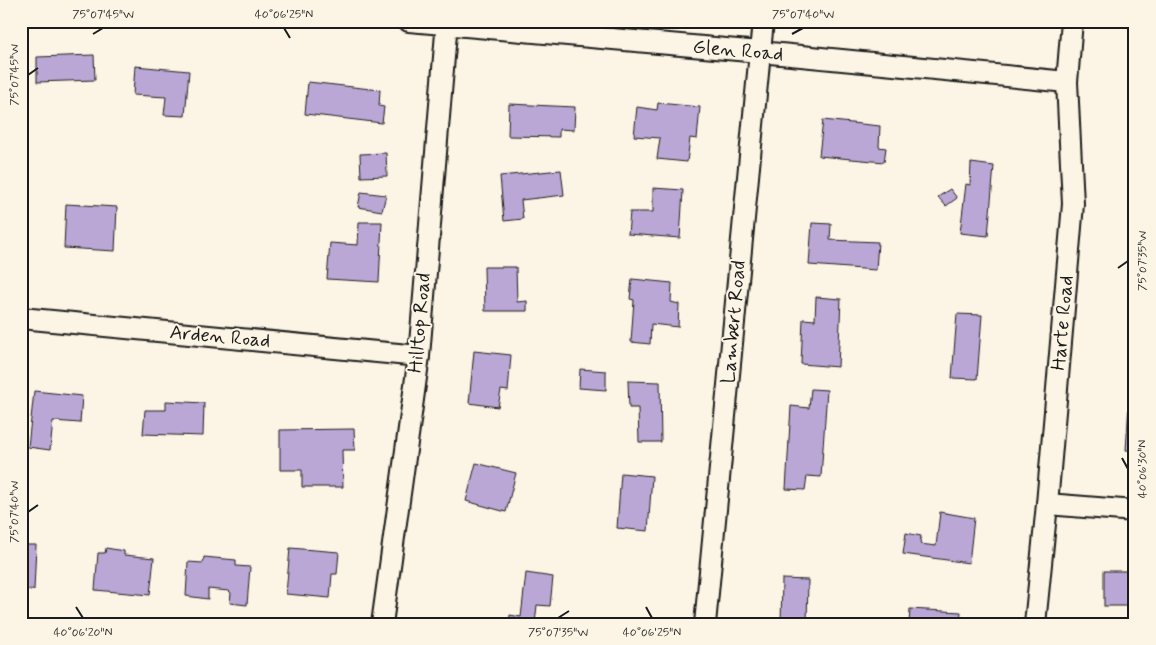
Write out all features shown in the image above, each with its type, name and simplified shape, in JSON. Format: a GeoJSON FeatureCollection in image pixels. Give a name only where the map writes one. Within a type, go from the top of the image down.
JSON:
{"type":"FeatureCollection","features":[{"type":"Feature","properties":{"kind":"street","name":"Glen Road"},"geometry":{"type":"LineString","coordinates":[[409,21],[760,52],[1067,82]]}},
{"type":"Feature","properties":{"kind":"street","name":"Lambert Road"},"geometry":{"type":"LineString","coordinates":[[705,624],[763,21]]}},
{"type":"Feature","properties":{"kind":"street","name":"Harte Road"},"geometry":{"type":"LineString","coordinates":[[1035,624],[1074,204],[1067,82],[1072,21]]}},
{"type":"Feature","properties":{"kind":"street","name":"Hilltop Road"},"geometry":{"type":"LineString","coordinates":[[382,624],[419,356],[446,23]]}},
{"type":"Feature","properties":{"kind":"street","name":"Arden Road"},"geometry":{"type":"LineString","coordinates":[[21,318],[419,356]]}},
{"type":"Feature","properties":{"kind":"street"},"geometry":{"type":"LineString","coordinates":[[1047,504],[1135,511]]}},
{"type":"Feature","properties":{"kind":"building"},"geometry":{"type":"Polygon","coordinates":[[[94,55],[95,80],[37,82],[37,57],[94,55]]]}},
{"type":"Feature","properties":{"kind":"building"},"geometry":{"type":"Polygon","coordinates":[[[135,66],[189,71],[185,116],[164,115],[166,97],[133,95],[135,66]]]}},
{"type":"Feature","properties":{"kind":"building"},"geometry":{"type":"Polygon","coordinates":[[[308,82],[380,90],[379,106],[384,107],[382,123],[305,114],[308,82]]]}},
{"type":"Feature","properties":{"kind":"building"},"geometry":{"type":"Polygon","coordinates":[[[658,103],[700,107],[697,139],[690,138],[687,162],[657,159],[660,138],[634,136],[637,107],[657,110],[658,103]]]}},
{"type":"Feature","properties":{"kind":"building"},"geometry":{"type":"Polygon","coordinates":[[[509,104],[575,107],[574,130],[559,129],[559,137],[508,136],[509,104]]]}},
{"type":"Feature","properties":{"kind":"building"},"geometry":{"type":"Polygon","coordinates":[[[823,120],[880,126],[879,147],[886,148],[884,162],[819,156],[823,120]]]}},
{"type":"Feature","properties":{"kind":"building"},"geometry":{"type":"Polygon","coordinates":[[[386,153],[387,176],[361,177],[360,154],[386,153]]]}},
{"type":"Feature","properties":{"kind":"building"},"geometry":{"type":"Polygon","coordinates":[[[971,163],[994,166],[988,236],[960,233],[966,184],[970,185],[971,163]]]}},
{"type":"Feature","properties":{"kind":"building"},"geometry":{"type":"Polygon","coordinates":[[[561,170],[564,195],[521,200],[523,219],[504,221],[500,176],[561,170]]]}},
{"type":"Feature","properties":{"kind":"building"},"geometry":{"type":"Polygon","coordinates":[[[653,188],[683,190],[680,238],[628,234],[630,212],[653,212],[653,188]]]}},
{"type":"Feature","properties":{"kind":"building"},"geometry":{"type":"Polygon","coordinates":[[[950,189],[957,198],[946,206],[938,197],[950,189]]]}},
{"type":"Feature","properties":{"kind":"building"},"geometry":{"type":"Polygon","coordinates":[[[361,192],[386,195],[382,211],[358,207],[361,192]]]}},
{"type":"Feature","properties":{"kind":"building"},"geometry":{"type":"Polygon","coordinates":[[[66,204],[117,207],[115,251],[64,248],[66,204]]]}},
{"type":"Feature","properties":{"kind":"building"},"geometry":{"type":"Polygon","coordinates":[[[359,222],[382,222],[379,282],[327,279],[330,243],[358,245],[359,222]]]}},
{"type":"Feature","properties":{"kind":"building"},"geometry":{"type":"Polygon","coordinates":[[[812,223],[831,224],[830,240],[878,242],[876,270],[809,265],[812,223]]]}},
{"type":"Feature","properties":{"kind":"building"},"geometry":{"type":"Polygon","coordinates":[[[484,267],[516,267],[517,302],[527,301],[527,311],[485,311],[484,267]]]}},
{"type":"Feature","properties":{"kind":"building"},"geometry":{"type":"Polygon","coordinates":[[[632,279],[672,283],[671,302],[679,304],[678,327],[651,324],[650,344],[631,342],[634,300],[630,299],[632,279]]]}},
{"type":"Feature","properties":{"kind":"building"},"geometry":{"type":"Polygon","coordinates":[[[816,297],[841,299],[838,367],[801,364],[803,319],[815,320],[816,297]]]}},
{"type":"Feature","properties":{"kind":"building"},"geometry":{"type":"Polygon","coordinates":[[[957,314],[982,315],[977,379],[952,378],[957,314]]]}},
{"type":"Feature","properties":{"kind":"building"},"geometry":{"type":"Polygon","coordinates":[[[474,351],[511,355],[508,391],[501,390],[498,407],[469,403],[474,351]]]}},
{"type":"Feature","properties":{"kind":"building"},"geometry":{"type":"Polygon","coordinates":[[[580,369],[606,371],[606,390],[579,388],[580,369]]]}},
{"type":"Feature","properties":{"kind":"building"},"geometry":{"type":"Polygon","coordinates":[[[628,381],[660,382],[661,442],[639,442],[638,408],[629,408],[628,381]]]}},
{"type":"Feature","properties":{"kind":"building"},"geometry":{"type":"Polygon","coordinates":[[[811,389],[827,390],[821,477],[807,476],[805,490],[786,489],[791,406],[809,408],[811,389]]]}},
{"type":"Feature","properties":{"kind":"building"},"geometry":{"type":"Polygon","coordinates":[[[34,391],[82,396],[80,423],[53,421],[50,450],[28,447],[34,391]]]}},
{"type":"Feature","properties":{"kind":"building"},"geometry":{"type":"Polygon","coordinates":[[[166,401],[204,403],[203,436],[143,434],[145,410],[166,410],[166,401]]]}},
{"type":"Feature","properties":{"kind":"building"},"geometry":{"type":"Polygon","coordinates":[[[1129,404],[1135,404],[1135,451],[1126,450],[1129,404]]]}},
{"type":"Feature","properties":{"kind":"building"},"geometry":{"type":"Polygon","coordinates":[[[354,429],[355,450],[342,450],[343,487],[302,487],[302,470],[280,470],[280,430],[354,429]]]}},
{"type":"Feature","properties":{"kind":"building"},"geometry":{"type":"Polygon","coordinates":[[[476,463],[516,473],[506,512],[466,501],[476,463]]]}},
{"type":"Feature","properties":{"kind":"building"},"geometry":{"type":"Polygon","coordinates":[[[621,473],[652,476],[648,531],[617,528],[621,473]]]}},
{"type":"Feature","properties":{"kind":"building"},"geometry":{"type":"Polygon","coordinates":[[[940,512],[974,518],[969,563],[903,554],[906,533],[921,536],[920,544],[936,546],[940,512]]]}},
{"type":"Feature","properties":{"kind":"building"},"geometry":{"type":"Polygon","coordinates":[[[21,545],[36,545],[34,590],[21,590],[21,545]]]}},
{"type":"Feature","properties":{"kind":"building"},"geometry":{"type":"Polygon","coordinates":[[[106,548],[124,551],[124,555],[154,558],[150,595],[95,590],[98,553],[105,553],[106,548]]]}},
{"type":"Feature","properties":{"kind":"building"},"geometry":{"type":"Polygon","coordinates":[[[290,548],[339,552],[337,574],[332,574],[330,598],[286,594],[290,548]]]}},
{"type":"Feature","properties":{"kind":"building"},"geometry":{"type":"Polygon","coordinates":[[[204,557],[236,560],[236,566],[250,567],[247,605],[230,603],[231,593],[229,591],[208,589],[208,599],[186,596],[188,562],[203,563],[204,557]]]}},
{"type":"Feature","properties":{"kind":"building"},"geometry":{"type":"Polygon","coordinates":[[[1104,571],[1135,571],[1135,606],[1104,606],[1104,571]]]}},
{"type":"Feature","properties":{"kind":"building"},"geometry":{"type":"Polygon","coordinates":[[[526,573],[553,577],[550,606],[537,605],[535,624],[509,624],[510,615],[521,617],[526,573]]]}},
{"type":"Feature","properties":{"kind":"building"},"geometry":{"type":"Polygon","coordinates":[[[782,579],[808,580],[807,624],[781,624],[782,579]]]}},
{"type":"Feature","properties":{"kind":"building"},"geometry":{"type":"Polygon","coordinates":[[[910,609],[961,612],[960,624],[909,624],[910,609]]]}}]}
